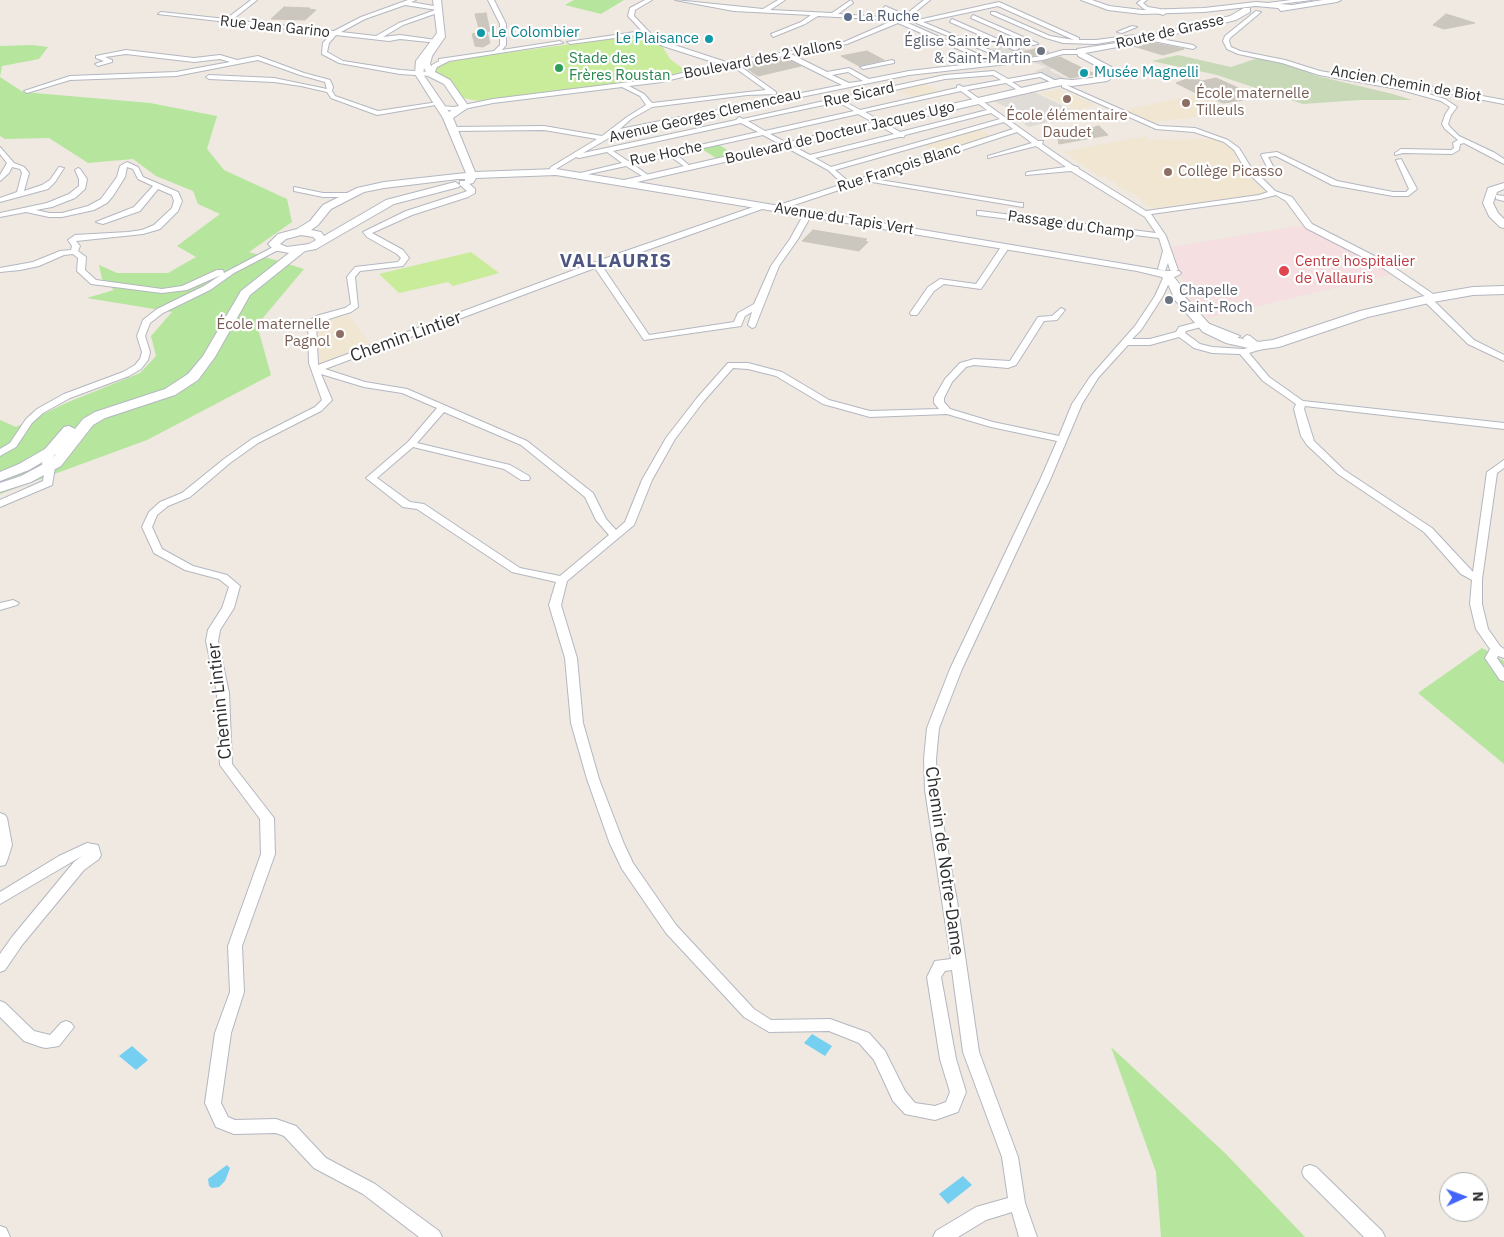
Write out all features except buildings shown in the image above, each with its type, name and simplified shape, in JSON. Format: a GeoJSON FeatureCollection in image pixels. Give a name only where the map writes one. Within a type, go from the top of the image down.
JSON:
{"type":"FeatureCollection","features":[{"type":"Feature","properties":{"kind":"main road"},"geometry":{"type":"LineString","coordinates":[[1085,0],[1121,10],[1163,12],[1246,9],[1263,4],[1275,8]]}},
{"type":"Feature","properties":{"kind":"main road"},"geometry":{"type":"LineString","coordinates":[[1246,9],[1258,12],[1337,0]]}},
{"type":"Feature","properties":{"kind":"main road"},"geometry":{"type":"LineString","coordinates":[[301,232],[311,226],[322,211],[348,195],[384,185],[468,180],[453,129],[439,106],[427,59],[441,37],[437,6]]}},
{"type":"Feature","properties":{"kind":"main road","name":"Route de Grasse"},"geometry":{"type":"LineString","coordinates":[[1089,50],[1233,18],[1246,9]]}},
{"type":"Feature","properties":{"kind":"main road"},"geometry":{"type":"LineString","coordinates":[[1080,52],[1089,50]]}},
{"type":"Feature","properties":{"kind":"main road","name":"Boulevard de Docteur Jacques Ugo"},"geometry":{"type":"LineString","coordinates":[[622,183],[879,123],[1061,84],[1104,79],[1113,75],[1114,73],[1110,68],[1089,50]]}},
{"type":"Feature","properties":{"kind":"main road"},"geometry":{"type":"LineString","coordinates":[[427,59],[440,80],[447,82],[462,104],[448,118]]}},
{"type":"Feature","properties":{"kind":"main road","name":"Avenue Georges Clemenceau"},"geometry":{"type":"LineString","coordinates":[[300,250],[312,247],[321,240],[390,202],[468,180],[551,172]]}},
{"type":"Feature","properties":{"kind":"main road","name":"Avenue du Tapis Vert"},"geometry":{"type":"LineString","coordinates":[[551,172],[779,208],[1168,274]]}},
{"type":"Feature","properties":{"kind":"main road"},"geometry":{"type":"LineString","coordinates":[[1504,186],[1492,190],[1499,196],[1494,204],[1493,214],[1504,225]]}},
{"type":"Feature","properties":{"kind":"main road"},"geometry":{"type":"LineString","coordinates":[[0,477],[24,467],[50,452],[81,417],[95,410],[161,389],[184,377],[192,367],[235,293],[283,257],[278,247],[282,236],[301,232],[317,234],[321,240]]}},
{"type":"Feature","properties":{"kind":"main road"},"geometry":{"type":"LineString","coordinates":[[278,247],[300,250]]}},
{"type":"Feature","properties":{"kind":"main road"},"geometry":{"type":"LineString","coordinates":[[0,488],[26,479],[50,467],[64,454],[88,422],[100,415],[170,392],[193,377],[209,356],[244,293],[300,250]]}},
{"type":"Feature","properties":{"kind":"main road"},"geometry":{"type":"LineString","coordinates":[[1168,274],[1179,297],[1202,324],[1221,337],[1251,344],[1290,338],[1364,314],[1430,299],[1473,291],[1504,290]]}},
{"type":"Feature","properties":{"kind":"main road"},"geometry":{"type":"LineString","coordinates":[[1192,310],[1216,327],[1251,344],[1266,340],[1290,338]]}},
{"type":"Feature","properties":{"kind":"street"},"geometry":{"type":"LineString","coordinates":[[227,21],[254,0]]}},
{"type":"Feature","properties":{"kind":"street"},"geometry":{"type":"LineString","coordinates":[[413,0],[363,18],[335,34],[326,43],[324,53],[341,62],[427,59],[442,61]]}},
{"type":"Feature","properties":{"kind":"street"},"geometry":{"type":"LineString","coordinates":[[491,0],[503,24],[504,45]]}},
{"type":"Feature","properties":{"kind":"street"},"geometry":{"type":"LineString","coordinates":[[648,0],[636,6],[631,12],[633,19],[654,40],[730,64],[783,98]]}},
{"type":"Feature","properties":{"kind":"street"},"geometry":{"type":"LineString","coordinates":[[678,0],[713,7],[898,20],[994,63]]}},
{"type":"Feature","properties":{"kind":"street"},"geometry":{"type":"LineString","coordinates":[[764,11],[782,0]]}},
{"type":"Feature","properties":{"kind":"street"},"geometry":{"type":"LineString","coordinates":[[914,0],[925,2]]}},
{"type":"Feature","properties":{"kind":"street"},"geometry":{"type":"LineString","coordinates":[[1144,0],[1140,3],[1146,8],[1163,12]]}},
{"type":"Feature","properties":{"kind":"street"},"geometry":{"type":"LineString","coordinates":[[1263,4],[1310,0]]}},
{"type":"Feature","properties":{"kind":"street"},"geometry":{"type":"LineString","coordinates":[[833,15],[851,2]]}},
{"type":"Feature","properties":{"kind":"street","name":"Boulevard des 2 Vallons"},"geometry":{"type":"LineString","coordinates":[[328,91],[333,97],[371,112],[391,112],[662,80],[730,64],[851,41],[898,20],[925,2]]}},
{"type":"Feature","properties":{"kind":"street"},"geometry":{"type":"LineString","coordinates":[[917,20],[999,2],[1056,31],[1075,37],[1089,50]]}},
{"type":"Feature","properties":{"kind":"street"},"geometry":{"type":"LineString","coordinates":[[405,3],[437,6]]}},
{"type":"Feature","properties":{"kind":"street"},"geometry":{"type":"LineString","coordinates":[[377,38],[437,6]]}},
{"type":"Feature","properties":{"kind":"street"},"geometry":{"type":"LineString","coordinates":[[885,8],[908,13],[930,26],[1011,60]]}},
{"type":"Feature","properties":{"kind":"street"},"geometry":{"type":"LineString","coordinates":[[930,26],[1001,11]]}},
{"type":"Feature","properties":{"kind":"street"},"geometry":{"type":"LineString","coordinates":[[1258,12],[1227,37],[1226,44],[1229,48],[1238,52],[1283,60],[1308,70],[1328,75],[1400,87],[1451,103],[1454,107],[1448,115],[1445,124],[1463,141],[1492,154],[1504,162]]}},
{"type":"Feature","properties":{"kind":"street"},"geometry":{"type":"LineString","coordinates":[[993,13],[1054,39],[1079,42]]}},
{"type":"Feature","properties":{"kind":"street","name":"Rue Jean Garino"},"geometry":{"type":"LineString","coordinates":[[161,14],[389,40]]}},
{"type":"Feature","properties":{"kind":"street"},"geometry":{"type":"LineString","coordinates":[[773,35],[790,29],[817,14]]}},
{"type":"Feature","properties":{"kind":"street"},"geometry":{"type":"LineString","coordinates":[[973,17],[1035,44]]}},
{"type":"Feature","properties":{"kind":"street"},"geometry":{"type":"LineString","coordinates":[[1233,18],[1250,20]]}},
{"type":"Feature","properties":{"kind":"street"},"geometry":{"type":"LineString","coordinates":[[945,32],[1007,19]]}},
{"type":"Feature","properties":{"kind":"street"},"geometry":{"type":"LineString","coordinates":[[952,21],[1016,49],[1030,59]]}},
{"type":"Feature","properties":{"kind":"street"},"geometry":{"type":"LineString","coordinates":[[961,38],[1022,26]]}},
{"type":"Feature","properties":{"kind":"street"},"geometry":{"type":"LineString","coordinates":[[1089,50],[1086,40],[1134,27]]}},
{"type":"Feature","properties":{"kind":"street"},"geometry":{"type":"LineString","coordinates":[[570,42],[646,32]]}},
{"type":"Feature","properties":{"kind":"street"},"geometry":{"type":"LineString","coordinates":[[976,45],[1038,32]]}},
{"type":"Feature","properties":{"kind":"street"},"geometry":{"type":"LineString","coordinates":[[1120,32],[1140,38],[1193,47]]}},
{"type":"Feature","properties":{"kind":"street"},"geometry":{"type":"LineString","coordinates":[[399,45],[387,42],[400,38],[434,66],[442,61]]}},
{"type":"Feature","properties":{"kind":"street"},"geometry":{"type":"LineString","coordinates":[[1016,49],[1054,39]]}},
{"type":"Feature","properties":{"kind":"street"},"geometry":{"type":"LineString","coordinates":[[427,59],[442,61],[560,43]]}},
{"type":"Feature","properties":{"kind":"street"},"geometry":{"type":"LineString","coordinates":[[504,45],[520,49]]}},
{"type":"Feature","properties":{"kind":"street"},"geometry":{"type":"LineString","coordinates":[[496,52],[504,45]]}},
{"type":"Feature","properties":{"kind":"street"},"geometry":{"type":"LineString","coordinates":[[98,64],[110,60],[98,57],[126,52],[194,60],[220,57],[238,62]]}},
{"type":"Feature","properties":{"kind":"street","name":"Avenue Georges Clemenceau"},"geometry":{"type":"LineString","coordinates":[[551,172],[553,168],[612,133],[894,76],[1030,59],[1063,52],[1080,52]]}},
{"type":"Feature","properties":{"kind":"street"},"geometry":{"type":"LineString","coordinates":[[786,54],[848,85]]}},
{"type":"Feature","properties":{"kind":"street"},"geometry":{"type":"LineString","coordinates":[[27,91],[70,78],[176,74],[258,58],[328,81],[330,86],[328,91],[274,80],[209,77]]}},
{"type":"Feature","properties":{"kind":"street"},"geometry":{"type":"LineString","coordinates":[[863,67],[892,62]]}},
{"type":"Feature","properties":{"kind":"street"},"geometry":{"type":"LineString","coordinates":[[874,65],[894,76]]}},
{"type":"Feature","properties":{"kind":"street"},"geometry":{"type":"LineString","coordinates":[[960,68],[1002,97]]}},
{"type":"Feature","properties":{"kind":"street"},"geometry":{"type":"LineString","coordinates":[[826,74],[849,70],[868,81]]}},
{"type":"Feature","properties":{"kind":"street"},"geometry":{"type":"LineString","coordinates":[[936,70],[1075,168],[1143,211],[1162,236],[1167,251],[1168,274]]}},
{"type":"Feature","properties":{"kind":"street","name":"Ancien Chemin de Biot"},"geometry":{"type":"LineString","coordinates":[[1308,70],[1325,70],[1332,74],[1346,77],[1427,87],[1504,102]]}},
{"type":"Feature","properties":{"kind":"street","name":"Rue Sicard"},"geometry":{"type":"LineString","coordinates":[[568,160],[945,77],[994,73],[1007,80]]}},
{"type":"Feature","properties":{"kind":"street","name":"Rue Hoche"},"geometry":{"type":"LineString","coordinates":[[575,175],[1007,80],[1041,76],[1061,84]]}},
{"type":"Feature","properties":{"kind":"street"},"geometry":{"type":"LineString","coordinates":[[1007,80],[1024,92]]}},
{"type":"Feature","properties":{"kind":"street"},"geometry":{"type":"LineString","coordinates":[[1061,84],[1158,128],[1195,130],[1226,141],[1237,149],[1249,171],[1271,189],[1272,193]]}},
{"type":"Feature","properties":{"kind":"street"},"geometry":{"type":"LineString","coordinates":[[622,85],[642,95],[650,105]]}},
{"type":"Feature","properties":{"kind":"street"},"geometry":{"type":"LineString","coordinates":[[820,90],[939,155]]}},
{"type":"Feature","properties":{"kind":"street"},"geometry":{"type":"LineString","coordinates":[[612,133],[629,118],[650,105],[747,93],[772,92]]}},
{"type":"Feature","properties":{"kind":"street"},"geometry":{"type":"LineString","coordinates":[[722,110],[830,169],[848,185]]}},
{"type":"Feature","properties":{"kind":"street"},"geometry":{"type":"LineString","coordinates":[[808,158],[899,134],[1000,115]]}},
{"type":"Feature","properties":{"kind":"street"},"geometry":{"type":"LineString","coordinates":[[830,169],[918,144],[1000,115]]}},
{"type":"Feature","properties":{"kind":"street"},"geometry":{"type":"LineString","coordinates":[[453,129],[544,128],[603,138]]}},
{"type":"Feature","properties":{"kind":"street"},"geometry":{"type":"LineString","coordinates":[[1017,140],[1030,136]]}},
{"type":"Feature","properties":{"kind":"street"},"geometry":{"type":"LineString","coordinates":[[990,157],[1030,136]]}},
{"type":"Feature","properties":{"kind":"street","name":"Rue François Blanc"},"geometry":{"type":"LineString","coordinates":[[779,208],[987,139],[1030,136]]}},
{"type":"Feature","properties":{"kind":"street"},"geometry":{"type":"LineString","coordinates":[[987,139],[1002,145]]}},
{"type":"Feature","properties":{"kind":"street"},"geometry":{"type":"LineString","coordinates":[[652,140],[689,168]]}},
{"type":"Feature","properties":{"kind":"street"},"geometry":{"type":"LineString","coordinates":[[1249,171],[1263,171],[1271,168],[1264,155],[1277,154],[1335,183],[1393,194],[1408,194],[1413,189],[1398,157],[1401,151],[1452,152],[1456,150],[1456,143],[1463,141]]}},
{"type":"Feature","properties":{"kind":"street"},"geometry":{"type":"LineString","coordinates":[[0,149],[14,165],[22,168],[26,173],[21,193]]}},
{"type":"Feature","properties":{"kind":"street"},"geometry":{"type":"LineString","coordinates":[[608,150],[646,177]]}},
{"type":"Feature","properties":{"kind":"street"},"geometry":{"type":"LineString","coordinates":[[28,210],[49,216],[91,208],[104,202],[121,177],[123,166],[127,164],[136,168],[140,178],[175,194],[178,201],[175,209],[157,227],[128,234],[78,237],[72,240],[76,246],[74,252]]}},
{"type":"Feature","properties":{"kind":"street"},"geometry":{"type":"LineString","coordinates":[[0,179],[7,172],[9,166],[14,165]]}},
{"type":"Feature","properties":{"kind":"street"},"geometry":{"type":"LineString","coordinates":[[0,200],[45,187],[53,181],[60,168]]}},
{"type":"Feature","properties":{"kind":"street"},"geometry":{"type":"LineString","coordinates":[[1028,174],[1075,168]]}},
{"type":"Feature","properties":{"kind":"street"},"geometry":{"type":"LineString","coordinates":[[0,214],[49,205],[72,196],[82,187],[83,179],[78,170]]}},
{"type":"Feature","properties":{"kind":"street"},"geometry":{"type":"LineString","coordinates":[[468,180],[472,191],[409,212],[367,232],[400,252],[405,258],[400,264],[358,268],[351,277],[355,305],[348,310],[319,318],[312,322],[313,363],[316,369],[364,384],[404,392],[524,443],[588,495],[601,520],[616,536]]}},
{"type":"Feature","properties":{"kind":"street"},"geometry":{"type":"LineString","coordinates":[[867,180],[1020,205]]}},
{"type":"Feature","properties":{"kind":"street"},"geometry":{"type":"LineString","coordinates":[[100,222],[137,209],[157,186]]}},
{"type":"Feature","properties":{"kind":"street"},"geometry":{"type":"LineString","coordinates":[[296,189],[324,195],[348,195]]}},
{"type":"Feature","properties":{"kind":"street"},"geometry":{"type":"LineString","coordinates":[[1143,211],[1272,193],[1288,199],[1309,226],[1400,274],[1430,299],[1471,342],[1504,358]]}},
{"type":"Feature","properties":{"kind":"street"},"geometry":{"type":"LineString","coordinates":[[324,195],[334,202]]}},
{"type":"Feature","properties":{"kind":"street","name":"Chemin Lintier"},"geometry":{"type":"LineString","coordinates":[[432,1237],[369,1189],[320,1163],[290,1131],[276,1126],[234,1127],[222,1122],[213,1104],[223,1033],[237,992],[235,946],[268,854],[267,818],[226,765],[223,693],[212,641],[214,630],[228,608],[235,586],[223,577],[189,568],[158,551],[147,527],[152,514],[164,504],[186,495],[227,460],[255,441],[318,409],[326,400],[316,369],[762,206]]}},
{"type":"Feature","properties":{"kind":"street","name":"Passage du Champ"},"geometry":{"type":"LineString","coordinates":[[980,213],[1162,236]]}},
{"type":"Feature","properties":{"kind":"street"},"geometry":{"type":"LineString","coordinates":[[752,325],[758,305],[775,266],[794,239],[808,214]]}},
{"type":"Feature","properties":{"kind":"street"},"geometry":{"type":"LineString","coordinates":[[914,313],[931,289],[943,281],[978,287],[1006,246]]}},
{"type":"Feature","properties":{"kind":"street"},"geometry":{"type":"LineString","coordinates":[[0,270],[28,266],[63,253],[74,252],[82,257],[81,271],[94,282],[162,291],[184,288],[195,284],[264,247],[278,247]]}},
{"type":"Feature","properties":{"kind":"street"},"geometry":{"type":"LineString","coordinates":[[0,453],[13,445],[29,422],[40,411],[67,396],[126,374],[138,367],[144,360],[146,352],[141,336],[146,322],[160,311],[207,288],[230,271],[278,247]]}},
{"type":"Feature","properties":{"kind":"street"},"geometry":{"type":"LineString","coordinates":[[598,266],[647,338],[738,324],[741,314],[758,305]]}},
{"type":"Feature","properties":{"kind":"street","name":"Chemin de Notre-Dame"},"geometry":{"type":"LineString","coordinates":[[1028,1237],[1017,1203],[1010,1157],[971,1052],[950,901],[931,790],[930,759],[933,728],[959,662],[1045,480],[1077,404],[1094,377],[1138,328],[1159,296],[1168,274]]}},
{"type":"Feature","properties":{"kind":"street"},"geometry":{"type":"LineString","coordinates":[[947,412],[939,403],[939,398],[948,381],[963,366],[974,362],[1008,365],[1013,363],[1041,319],[1054,318],[1061,310]]}},
{"type":"Feature","properties":{"kind":"street"},"geometry":{"type":"LineString","coordinates":[[1183,337],[1182,328],[1202,324]]}},
{"type":"Feature","properties":{"kind":"street"},"geometry":{"type":"LineString","coordinates":[[1124,342],[1183,337],[1197,346],[1212,350],[1251,344],[1252,364],[1266,379],[1301,403],[1504,426]]}},
{"type":"Feature","properties":{"kind":"street"},"geometry":{"type":"LineString","coordinates":[[958,964],[940,965],[934,977],[948,1060],[958,1092],[952,1107],[935,1113],[911,1109],[899,1096],[880,1056],[864,1038],[830,1024],[769,1026],[749,1013],[671,929],[627,865],[617,844],[593,779],[577,723],[571,658],[555,605],[562,580],[630,523],[646,480],[671,438],[700,400],[731,365],[748,366],[779,374],[826,402],[870,414],[947,412],[991,424],[1062,439]]}},
{"type":"Feature","properties":{"kind":"street"},"geometry":{"type":"LineString","coordinates":[[1301,403],[1299,409],[1306,436],[1310,442],[1341,472],[1428,530],[1465,572],[1477,579]]}},
{"type":"Feature","properties":{"kind":"street"},"geometry":{"type":"LineString","coordinates":[[441,409],[411,444],[371,478],[407,505],[420,506],[516,570],[562,580]]}},
{"type":"Feature","properties":{"kind":"street"},"geometry":{"type":"LineString","coordinates":[[411,444],[508,467],[525,478]]}},
{"type":"Feature","properties":{"kind":"street"},"geometry":{"type":"LineString","coordinates":[[0,504],[48,483],[50,467],[47,464],[50,452]]}},
{"type":"Feature","properties":{"kind":"street"},"geometry":{"type":"LineString","coordinates":[[1504,463],[1492,472],[1477,579],[1476,604],[1482,629],[1500,651],[1491,658],[1504,677]]}},
{"type":"Feature","properties":{"kind":"street"},"geometry":{"type":"LineString","coordinates":[[0,607],[13,603]]}},
{"type":"Feature","properties":{"kind":"street"},"geometry":{"type":"LineString","coordinates":[[0,818],[5,846],[0,861]]}},
{"type":"Feature","properties":{"kind":"street"},"geometry":{"type":"LineString","coordinates":[[0,899],[86,848],[93,849],[94,855],[73,874],[17,941],[0,966]]}},
{"type":"Feature","properties":{"kind":"street"},"geometry":{"type":"LineString","coordinates":[[0,1007],[29,1036],[46,1042],[54,1041],[66,1027]]}},
{"type":"Feature","properties":{"kind":"street"},"geometry":{"type":"LineString","coordinates":[[1310,1172],[1376,1237]]}},
{"type":"Feature","properties":{"kind":"street"},"geometry":{"type":"LineString","coordinates":[[942,1237],[982,1214],[1017,1203]]}},
{"type":"Feature","properties":{"kind":"shaded area"},"geometry":{"type":"Polygon","coordinates":[[[1003,46],[1014,50],[1023,48],[1030,50],[1024,52],[1039,58],[1051,55],[1069,62],[1049,70],[1072,81],[1057,81],[1035,71],[1047,67],[1026,60],[1012,62],[984,50],[1003,46]]]}},
{"type":"Feature","properties":{"kind":"shaded area"},"geometry":{"type":"Polygon","coordinates":[[[923,83],[940,92],[914,98],[896,89],[923,83]]]}},
{"type":"Feature","properties":{"kind":"shaded area","name":"École élémentaire Daudet"},"geometry":{"type":"Polygon","coordinates":[[[1060,89],[1095,105],[1076,110],[1040,93],[1060,89]]]}},
{"type":"Feature","properties":{"kind":"shaded area"},"geometry":{"type":"Polygon","coordinates":[[[1034,92],[1082,114],[1028,127],[1024,124],[1029,118],[993,101],[1034,92]]]}},
{"type":"Feature","properties":{"kind":"shaded area","name":"École maternelle Tilleuls"},"geometry":{"type":"Polygon","coordinates":[[[1195,95],[1234,113],[1152,122],[1124,110],[1195,95]]]}},
{"type":"Feature","properties":{"kind":"shaded area"},"geometry":{"type":"Polygon","coordinates":[[[978,129],[991,135],[938,153],[924,145],[978,129]]]}},
{"type":"Feature","properties":{"kind":"shaded area","name":"Collège Picasso"},"geometry":{"type":"Polygon","coordinates":[[[1145,136],[1148,140],[1216,139],[1233,149],[1239,167],[1266,192],[1261,195],[1154,208],[1147,206],[1134,194],[1118,187],[1115,182],[1111,182],[1106,177],[1100,177],[1072,158],[1074,157],[1063,152],[1145,136]]]}},
{"type":"Feature","properties":{"kind":"shaded area","name":"Centre hospitalier de Vallauris"},"geometry":{"type":"Polygon","coordinates":[[[1305,225],[1394,274],[1208,318],[1188,299],[1171,247],[1305,225]]]}},
{"type":"Feature","properties":{"kind":"shaded area","name":"École maternelle Pagnol"},"geometry":{"type":"Polygon","coordinates":[[[349,315],[371,346],[320,364],[316,321],[349,315]]]}},
{"type":"Feature","properties":{"kind":"green space"},"geometry":{"type":"Polygon","coordinates":[[[574,0],[624,0],[601,14],[565,5],[574,0]]]}},
{"type":"Feature","properties":{"kind":"green space","name":"Stade des Frères Roustan"},"geometry":{"type":"Polygon","coordinates":[[[636,35],[645,36],[662,46],[670,59],[686,71],[654,79],[479,101],[462,98],[453,85],[435,73],[434,70],[442,64],[462,59],[636,35]]]}},
{"type":"Feature","properties":{"kind":"green space"},"geometry":{"type":"Polygon","coordinates":[[[32,45],[48,47],[39,59],[2,66],[0,77],[0,46],[32,45]]]}},
{"type":"Feature","properties":{"kind":"green space"},"geometry":{"type":"Polygon","coordinates":[[[1178,55],[1231,67],[1258,58],[1267,59],[1290,65],[1317,76],[1412,100],[1360,100],[1303,104],[1217,75],[1152,61],[1178,55]]]}},
{"type":"Feature","properties":{"kind":"green space"},"geometry":{"type":"Polygon","coordinates":[[[0,77],[23,92],[150,103],[217,116],[207,149],[224,170],[287,199],[292,222],[249,252],[304,269],[257,325],[271,375],[147,440],[0,494],[0,420],[16,427],[66,403],[140,373],[156,356],[151,336],[172,312],[87,298],[114,290],[102,279],[99,265],[117,273],[168,273],[196,257],[177,246],[220,214],[198,204],[193,191],[156,176],[133,159],[88,163],[49,138],[5,139],[0,136],[0,77]]]}},
{"type":"Feature","properties":{"kind":"green space"},"geometry":{"type":"Polygon","coordinates":[[[718,144],[733,154],[716,158],[700,148],[718,144]]]}},
{"type":"Feature","properties":{"kind":"green space"},"geometry":{"type":"Polygon","coordinates":[[[471,252],[499,273],[453,286],[448,282],[399,293],[379,274],[471,252]]]}},
{"type":"Feature","properties":{"kind":"green space"},"geometry":{"type":"Polygon","coordinates":[[[1482,648],[1504,661],[1504,764],[1418,693],[1482,648]]]}},
{"type":"Feature","properties":{"kind":"green space"},"geometry":{"type":"Polygon","coordinates":[[[1111,1047],[1226,1154],[1305,1237],[1161,1237],[1156,1172],[1111,1047]]]}},
{"type":"Feature","properties":{"kind":"water"},"geometry":{"type":"Polygon","coordinates":[[[812,1034],[832,1046],[825,1056],[804,1043],[812,1034]]]}},
{"type":"Feature","properties":{"kind":"water"},"geometry":{"type":"Polygon","coordinates":[[[132,1046],[148,1060],[136,1070],[119,1056],[132,1046]]]}},
{"type":"Feature","properties":{"kind":"water"},"geometry":{"type":"Polygon","coordinates":[[[227,1165],[230,1168],[225,1181],[219,1187],[212,1188],[209,1186],[208,1179],[227,1165]]]}},
{"type":"Feature","properties":{"kind":"water"},"geometry":{"type":"Polygon","coordinates":[[[963,1176],[972,1185],[948,1204],[939,1194],[963,1176]]]}},
{"type":"Feature","properties":{"kind":"place","name":"La Ruche"},"geometry":{"type":"Point","coordinates":[848,17]}},
{"type":"Feature","properties":{"kind":"place","name":"Le Colombier"},"geometry":{"type":"Point","coordinates":[481,33]}},
{"type":"Feature","properties":{"kind":"place","name":"Le Plaisance"},"geometry":{"type":"Point","coordinates":[709,39]}},
{"type":"Feature","properties":{"kind":"place","name":"Église Sainte-Anne & Saint-Martin"},"geometry":{"type":"Point","coordinates":[1041,51]}},
{"type":"Feature","properties":{"kind":"place","name":"Stade des Frères Roustan"},"geometry":{"type":"Point","coordinates":[559,68]}},
{"type":"Feature","properties":{"kind":"place","name":"Musée Magnelli"},"geometry":{"type":"Point","coordinates":[1084,73]}},
{"type":"Feature","properties":{"kind":"place","name":"École élémentaire Daudet"},"geometry":{"type":"Point","coordinates":[1067,99]}},
{"type":"Feature","properties":{"kind":"place","name":"École maternelle Tilleuls"},"geometry":{"type":"Point","coordinates":[1186,103]}},
{"type":"Feature","properties":{"kind":"place","name":"Collège Picasso"},"geometry":{"type":"Point","coordinates":[1168,172]}},
{"type":"Feature","properties":{"kind":"place","name":"Centre hospitalier de Vallauris"},"geometry":{"type":"Point","coordinates":[1284,271]}},
{"type":"Feature","properties":{"kind":"place","name":"Chapelle Saint-Roch"},"geometry":{"type":"Point","coordinates":[1169,300]}},
{"type":"Feature","properties":{"kind":"place","name":"École maternelle Pagnol"},"geometry":{"type":"Point","coordinates":[340,334]}},
{"type":"Feature","properties":{"kind":"district","name":"VALLAURIS"},"geometry":{"type":"Point","coordinates":[616,262]}}]}
